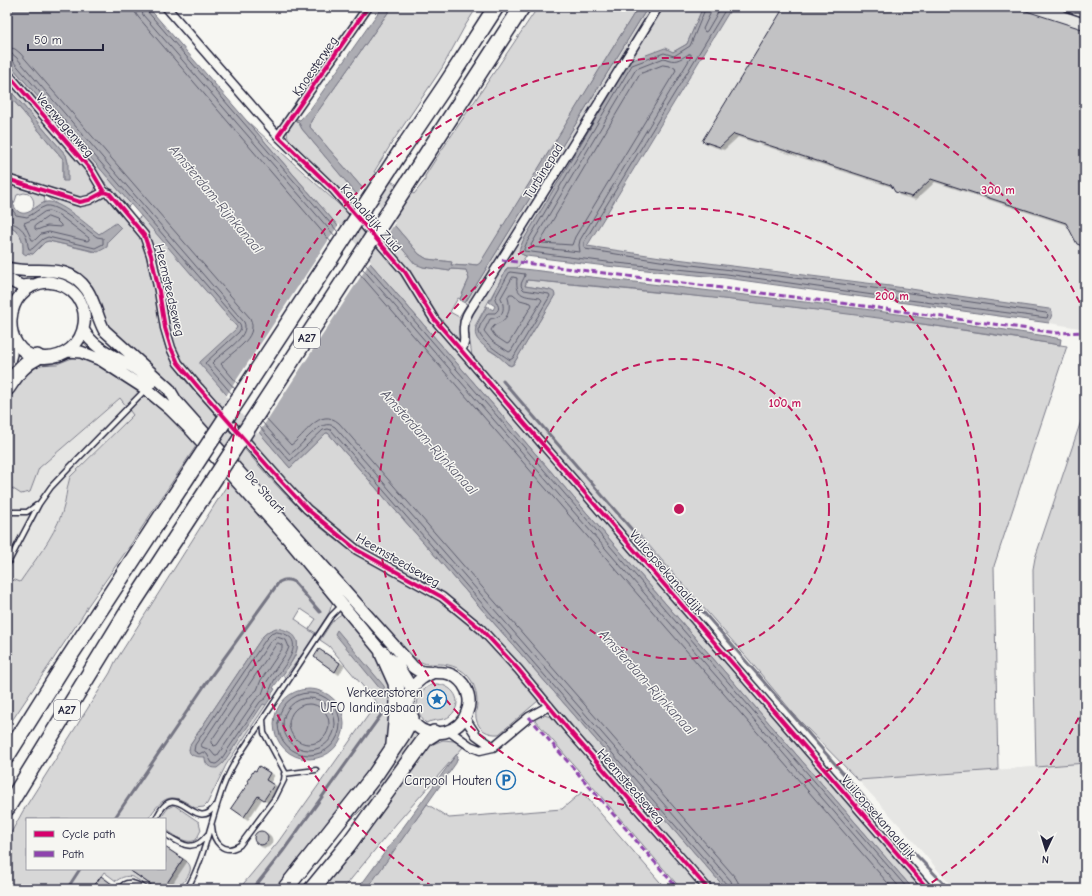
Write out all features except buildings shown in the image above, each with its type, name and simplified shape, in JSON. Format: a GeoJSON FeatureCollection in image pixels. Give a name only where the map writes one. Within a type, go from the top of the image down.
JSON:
{"type":"FeatureCollection","features":[{"type":"Feature","properties":{"kind":"highway","name":"A27"},"geometry":{"type":"LineString","coordinates":[[7,756],[64,665],[496,7]]}},
{"type":"Feature","properties":{"kind":"highway","name":"A27"},"geometry":{"type":"LineString","coordinates":[[7,808],[128,611],[522,7]]}},
{"type":"Feature","properties":{"kind":"highway"},"geometry":{"type":"LineString","coordinates":[[7,361],[10,338]]}},
{"type":"Feature","properties":{"kind":"highway"},"geometry":{"type":"LineString","coordinates":[[7,388],[22,367],[28,361],[37,357]]}},
{"type":"Feature","properties":{"kind":"highway"},"geometry":{"type":"LineString","coordinates":[[384,654],[396,683],[398,702],[393,749]]}},
{"type":"Feature","properties":{"kind":"highway"},"geometry":{"type":"LineString","coordinates":[[285,889],[375,775],[402,735],[411,718]]}},
{"type":"Feature","properties":{"kind":"highway"},"geometry":{"type":"LineString","coordinates":[[312,889],[348,845],[426,738],[434,733]]}},
{"type":"Feature","properties":{"kind":"main road","name":"De Staart"},"geometry":{"type":"LineString","coordinates":[[7,268],[23,271],[57,271],[73,276],[80,282],[87,289],[104,330],[169,389],[176,401],[413,667],[422,672],[434,672]]}},
{"type":"Feature","properties":{"kind":"main road"},"geometry":{"type":"LineString","coordinates":[[7,280],[21,286],[47,282],[59,283],[77,296],[83,308],[85,322],[84,331],[76,343],[60,356],[37,357],[26,354],[18,348],[10,338],[8,307],[19,295],[32,285]]}},
{"type":"Feature","properties":{"kind":"main road","name":"De Staart"},"geometry":{"type":"LineString","coordinates":[[84,331],[95,345],[135,369],[170,410],[201,442],[306,560],[384,654],[396,663],[412,689]]}},
{"type":"Feature","properties":{"kind":"main road","name":"De Staart"},"geometry":{"type":"LineString","coordinates":[[68,351],[81,352],[101,360],[176,401]]}},
{"type":"Feature","properties":{"kind":"main road"},"geometry":{"type":"LineString","coordinates":[[434,672],[445,672],[451,674],[463,684],[469,698],[468,712],[460,723],[449,731],[434,733],[421,730],[418,727],[411,718],[408,703],[412,689],[420,680],[434,672]]}},
{"type":"Feature","properties":{"kind":"street","name":"Kanaaldijk Zuid"},"geometry":{"type":"LineString","coordinates":[[166,7],[278,136],[333,189],[397,263]]}},
{"type":"Feature","properties":{"kind":"street","name":"Knoesterweg"},"geometry":{"type":"LineString","coordinates":[[278,136],[368,7]]}},
{"type":"Feature","properties":{"kind":"street","name":"Turbinepad"},"geometry":{"type":"LineString","coordinates":[[461,350],[464,346],[464,328],[468,313],[658,7]]}},
{"type":"Feature","properties":{"kind":"street"},"geometry":{"type":"LineString","coordinates":[[1067,7],[1085,13]]}},
{"type":"Feature","properties":{"kind":"street","name":"Veerwagenweg"},"geometry":{"type":"LineString","coordinates":[[7,73],[91,170],[104,192]]}},
{"type":"Feature","properties":{"kind":"street"},"geometry":{"type":"LineString","coordinates":[[7,179],[80,202],[89,200],[104,192]]}},
{"type":"Feature","properties":{"kind":"street","name":"Heemsteedseweg"},"geometry":{"type":"LineString","coordinates":[[104,192],[110,194],[144,235],[151,255],[165,328],[171,348],[178,363],[199,388],[281,481],[308,509],[357,550],[442,597],[481,629],[518,669],[708,889]]}},
{"type":"Feature","properties":{"kind":"street","name":"Vuilcopsekanaaldijk"},"geometry":{"type":"LineString","coordinates":[[397,263],[412,283],[434,319],[928,889]]}},
{"type":"Feature","properties":{"kind":"street"},"geometry":{"type":"LineString","coordinates":[[449,731],[470,746],[480,750],[492,747],[529,717],[549,706]]}},
{"type":"Feature","properties":{"kind":"street"},"geometry":{"type":"LineString","coordinates":[[465,718],[476,735],[492,747]]}},
{"type":"Feature","properties":{"kind":"lane"},"geometry":{"type":"LineString","coordinates":[[7,512],[27,512],[38,504],[69,468],[149,385]]}},
{"type":"Feature","properties":{"kind":"lane"},"geometry":{"type":"LineString","coordinates":[[7,565],[38,504]]}},
{"type":"Feature","properties":{"kind":"lane"},"geometry":{"type":"LineString","coordinates":[[187,889],[194,878],[218,802],[227,777],[236,760],[331,616],[342,604]]}},
{"type":"Feature","properties":{"kind":"lane"},"geometry":{"type":"LineString","coordinates":[[212,823],[213,833],[220,846],[228,850],[234,849],[240,845],[275,798],[284,780],[285,772],[264,733],[263,718]]}},
{"type":"Feature","properties":{"kind":"lane"},"geometry":{"type":"LineString","coordinates":[[284,774],[316,770]]}},
{"type":"Feature","properties":{"kind":"lane"},"geometry":{"type":"LineString","coordinates":[[156,818],[163,805],[171,801],[178,802],[194,813],[200,815],[212,811],[218,802]]}},
{"type":"Feature","properties":{"kind":"lane"},"geometry":{"type":"LineString","coordinates":[[166,835],[183,845],[190,847],[202,841],[209,833]]}},
{"type":"Feature","properties":{"kind":"lane"},"geometry":{"type":"LineString","coordinates":[[120,889],[121,886],[128,882],[134,883],[146,889]]}},
{"type":"Feature","properties":{"kind":"shaded area"},"geometry":{"type":"Polygon","coordinates":[[[392,7],[477,7],[442,68],[374,172],[414,194],[425,180],[425,176],[437,157],[538,7],[638,7],[480,264],[468,264],[466,266],[451,265],[451,262],[427,259],[419,254],[310,127],[311,121],[392,7]]]}},
{"type":"Feature","properties":{"kind":"shaded area"},"geometry":{"type":"Polygon","coordinates":[[[648,7],[703,7],[687,44],[673,52],[630,61],[523,241],[520,248],[523,255],[526,256],[517,268],[507,268],[475,326],[486,348],[503,359],[508,365],[513,365],[555,295],[550,290],[525,286],[527,280],[717,298],[863,315],[1067,346],[994,566],[998,770],[858,780],[798,719],[750,661],[639,534],[631,540],[472,356],[468,329],[461,329],[461,344],[431,308],[406,267],[346,197],[291,143],[288,136],[287,133],[294,120],[299,123],[302,129],[413,261],[423,267],[450,271],[451,269],[466,270],[469,279],[460,299],[458,298],[450,312],[459,317],[467,304],[465,303],[648,7]]]}},
{"type":"Feature","properties":{"kind":"shaded area"},"geometry":{"type":"Polygon","coordinates":[[[732,7],[1085,7],[1085,329],[1049,323],[1052,314],[890,286],[661,257],[587,246],[732,7]]]}},
{"type":"Feature","properties":{"kind":"shaded area"},"geometry":{"type":"Polygon","coordinates":[[[7,61],[131,204],[127,208],[7,68],[7,61]]]}},
{"type":"Feature","properties":{"kind":"shaded area"},"geometry":{"type":"Polygon","coordinates":[[[7,79],[90,176],[96,187],[88,197],[74,198],[7,176],[7,93],[63,159],[63,181],[68,163],[66,155],[7,87],[7,79]]]}},
{"type":"Feature","properties":{"kind":"shaded area"},"geometry":{"type":"Polygon","coordinates":[[[247,121],[346,211],[405,279],[427,316],[438,330],[924,889],[913,889],[247,121]]]}},
{"type":"Feature","properties":{"kind":"shaded area"},"geometry":{"type":"Polygon","coordinates":[[[7,182],[79,206],[87,205],[101,197],[108,197],[132,225],[143,243],[152,273],[164,341],[172,361],[189,384],[271,479],[302,511],[348,548],[415,586],[455,612],[493,647],[538,699],[538,701],[499,734],[487,733],[481,729],[476,718],[476,691],[468,676],[453,666],[421,662],[398,642],[164,379],[112,331],[87,284],[7,261],[7,225],[18,232],[22,239],[23,253],[33,254],[45,242],[49,241],[95,252],[121,228],[99,234],[44,195],[45,202],[32,210],[34,201],[29,194],[24,193],[17,195],[14,204],[7,188],[7,182]]]}},
{"type":"Feature","properties":{"kind":"shaded area"},"geometry":{"type":"Polygon","coordinates":[[[142,216],[237,327],[229,397],[290,468],[326,433],[328,433],[726,889],[714,889],[555,706],[547,699],[513,657],[483,626],[461,607],[430,585],[372,554],[334,529],[301,498],[181,363],[171,339],[163,286],[155,255],[147,234],[137,219],[142,216]]]}},
{"type":"Feature","properties":{"kind":"shaded area"},"geometry":{"type":"Polygon","coordinates":[[[77,356],[89,358],[150,395],[198,443],[7,728],[7,578],[8,577],[20,582],[54,531],[63,509],[70,477],[133,415],[120,398],[39,468],[30,492],[21,494],[7,485],[7,397],[28,369],[38,365],[57,364],[77,356]]]}},
{"type":"Feature","properties":{"kind":"shaded area"},"geometry":{"type":"Polygon","coordinates":[[[121,398],[133,415],[70,477],[66,488],[64,507],[55,529],[20,583],[8,577],[7,578],[7,485],[21,494],[30,492],[39,468],[121,398]]]}},
{"type":"Feature","properties":{"kind":"shaded area"},"geometry":{"type":"Polygon","coordinates":[[[1085,409],[1085,763],[1036,767],[1033,569],[1035,558],[1085,409]]]}},
{"type":"Feature","properties":{"kind":"shaded area"},"geometry":{"type":"Polygon","coordinates":[[[231,479],[333,601],[329,613],[316,633],[309,629],[316,619],[301,609],[295,619],[315,634],[315,637],[285,677],[282,675],[296,655],[297,640],[269,631],[263,636],[191,743],[189,750],[205,757],[207,764],[210,767],[263,703],[266,705],[226,765],[207,804],[204,807],[195,808],[180,799],[168,798],[158,805],[149,818],[26,818],[26,870],[129,870],[157,889],[146,886],[133,877],[128,876],[116,881],[104,872],[92,889],[7,889],[7,840],[23,811],[110,673],[115,662],[231,479]]]}},
{"type":"Feature","properties":{"kind":"shaded area"},"geometry":{"type":"Polygon","coordinates":[[[342,614],[346,615],[379,656],[392,687],[388,739],[379,760],[280,889],[239,889],[278,842],[377,703],[329,646],[320,640],[332,622],[342,614]]]}},
{"type":"Feature","properties":{"kind":"shaded area"},"geometry":{"type":"Polygon","coordinates":[[[434,684],[441,685],[451,690],[457,699],[457,705],[455,711],[448,718],[426,723],[417,707],[419,696],[428,687],[434,684]]]}},
{"type":"Feature","properties":{"kind":"shaded area"},"geometry":{"type":"Polygon","coordinates":[[[544,715],[555,718],[703,889],[681,889],[534,719],[544,715]]]}},
{"type":"Feature","properties":{"kind":"shaded area"},"geometry":{"type":"Polygon","coordinates":[[[411,729],[420,736],[378,793],[350,821],[411,729]]]}},
{"type":"Feature","properties":{"kind":"shaded area"},"geometry":{"type":"Polygon","coordinates":[[[443,740],[454,741],[464,746],[396,824],[343,889],[320,889],[431,745],[443,740]]]}},
{"type":"Feature","properties":{"kind":"shaded area"},"geometry":{"type":"Polygon","coordinates":[[[1085,763],[1085,889],[954,889],[901,827],[858,780],[1085,763]]]}},
{"type":"Feature","properties":{"kind":"shaded area"},"geometry":{"type":"Polygon","coordinates":[[[582,792],[666,889],[366,889],[427,804],[449,818],[562,809],[582,792]]]}},
{"type":"Feature","properties":{"kind":"shaded area"},"geometry":{"type":"Polygon","coordinates":[[[174,805],[199,822],[201,830],[196,840],[184,840],[166,830],[166,818],[161,818],[168,808],[174,805]]]}},
{"type":"Feature","properties":{"kind":"shaded area"},"geometry":{"type":"Polygon","coordinates":[[[183,859],[188,862],[190,866],[187,877],[178,889],[163,889],[183,859]]]}},
{"type":"Feature","properties":{"kind":"water","name":"Amsterdam-Rijnkanaal"},"geometry":{"type":"Polygon","coordinates":[[[7,7],[148,7],[913,889],[726,889],[328,433],[326,433],[290,468],[200,364],[200,362],[237,327],[7,61],[7,7]]]}},
{"type":"Feature","properties":{"kind":"water"},"geometry":{"type":"Polygon","coordinates":[[[382,7],[392,7],[311,121],[310,127],[419,254],[427,259],[452,262],[451,265],[466,266],[468,264],[477,265],[480,263],[638,7],[648,7],[465,303],[460,299],[469,279],[466,270],[451,269],[450,271],[423,267],[415,264],[302,129],[299,123],[296,122],[297,119],[300,120],[311,108],[382,7]]]}},
{"type":"Feature","properties":{"kind":"water"},"geometry":{"type":"Polygon","coordinates":[[[703,7],[732,7],[587,246],[661,257],[890,286],[1049,309],[1052,311],[1052,314],[1049,323],[726,278],[606,266],[526,256],[521,254],[519,251],[523,241],[630,61],[665,48],[673,52],[687,44],[703,7]]]}},
{"type":"Feature","properties":{"kind":"water"},"geometry":{"type":"Polygon","coordinates":[[[7,87],[66,155],[68,163],[68,181],[63,181],[63,159],[7,93],[7,87]]]}},
{"type":"Feature","properties":{"kind":"water"},"geometry":{"type":"Polygon","coordinates":[[[7,188],[16,210],[19,212],[27,213],[46,202],[50,202],[62,207],[82,220],[99,234],[116,223],[121,228],[108,241],[107,247],[98,252],[49,241],[45,242],[33,254],[28,253],[26,255],[23,253],[23,243],[18,232],[7,225],[7,188]]]}},
{"type":"Feature","properties":{"kind":"water"},"geometry":{"type":"Polygon","coordinates":[[[507,268],[864,309],[1061,339],[1060,345],[994,334],[794,307],[661,292],[527,280],[525,286],[550,290],[554,292],[555,295],[511,366],[481,343],[475,333],[478,322],[487,306],[493,310],[495,306],[489,302],[507,268]]]}},
{"type":"Feature","properties":{"kind":"water"},"geometry":{"type":"Polygon","coordinates":[[[276,628],[289,632],[296,638],[296,654],[273,688],[275,689],[266,705],[263,704],[223,763],[217,768],[210,767],[206,762],[205,757],[192,755],[189,751],[189,747],[263,636],[276,628]]]}},
{"type":"Feature","properties":{"kind":"water"},"geometry":{"type":"Polygon","coordinates":[[[337,630],[384,686],[385,691],[381,690],[335,634],[337,630]]]}},
{"type":"Feature","properties":{"kind":"water"},"geometry":{"type":"Polygon","coordinates":[[[309,689],[322,692],[334,699],[341,711],[344,724],[341,737],[334,749],[322,756],[309,759],[296,756],[284,749],[277,737],[274,724],[277,711],[284,699],[296,692],[309,689]]]}},
{"type":"Feature","properties":{"kind":"water"},"geometry":{"type":"Polygon","coordinates":[[[456,755],[458,756],[456,763],[367,889],[358,889],[456,755]]]}},
{"type":"Feature","properties":{"kind":"pier"},"geometry":{"type":"Polygon","coordinates":[[[363,187],[395,223],[388,234],[356,197],[363,187]]]}},
{"type":"Feature","properties":{"kind":"pier"},"geometry":{"type":"Polygon","coordinates":[[[339,224],[371,261],[258,434],[226,396],[339,224]]]}},
{"type":"Feature","properties":{"kind":"waterway"},"geometry":{"type":"LineString","coordinates":[[503,381],[881,817]]}},
{"type":"Feature","properties":{"kind":"waterway"},"geometry":{"type":"LineString","coordinates":[[115,818],[209,679],[279,582],[283,580],[290,580],[294,582],[320,612]]}},
{"type":"Feature","properties":{"kind":"waterway"},"geometry":{"type":"LineString","coordinates":[[253,889],[283,851],[386,708]]}},
{"type":"Feature","properties":{"kind":"waterway"},"geometry":{"type":"LineString","coordinates":[[896,834],[949,889]]}},
{"type":"Feature","properties":{"kind":"waterway"},"geometry":{"type":"LineString","coordinates":[[67,889],[79,870]]}},
{"type":"Feature","properties":{"kind":"marked path"},"geometry":{"type":"LineString","coordinates":[[502,260],[864,306],[1057,333],[1085,332]]}},
{"type":"Feature","properties":{"kind":"marked path"},"geometry":{"type":"LineString","coordinates":[[529,717],[678,889]]}},
{"type":"Feature","properties":{"kind":"cycle path"},"geometry":{"type":"LineString","coordinates":[[368,7],[278,136],[333,189],[405,272],[434,319],[928,889]]}},
{"type":"Feature","properties":{"kind":"cycle path"},"geometry":{"type":"LineString","coordinates":[[7,73],[91,170],[104,192]]}},
{"type":"Feature","properties":{"kind":"cycle path"},"geometry":{"type":"LineString","coordinates":[[7,179],[80,202],[89,200],[104,192],[110,194],[144,235],[151,255],[165,328],[171,348],[178,363],[199,388],[307,509],[357,550],[442,597],[481,629],[518,669],[568,729],[708,889]]}},
{"type":"Feature","properties":{"kind":"place","name":"Verkeerstoren UFO landingsbaan"},"geometry":{"type":"Point","coordinates":[437,699]}},
{"type":"Feature","properties":{"kind":"place","name":"Carpool Houten"},"geometry":{"type":"Point","coordinates":[506,780]}}]}
